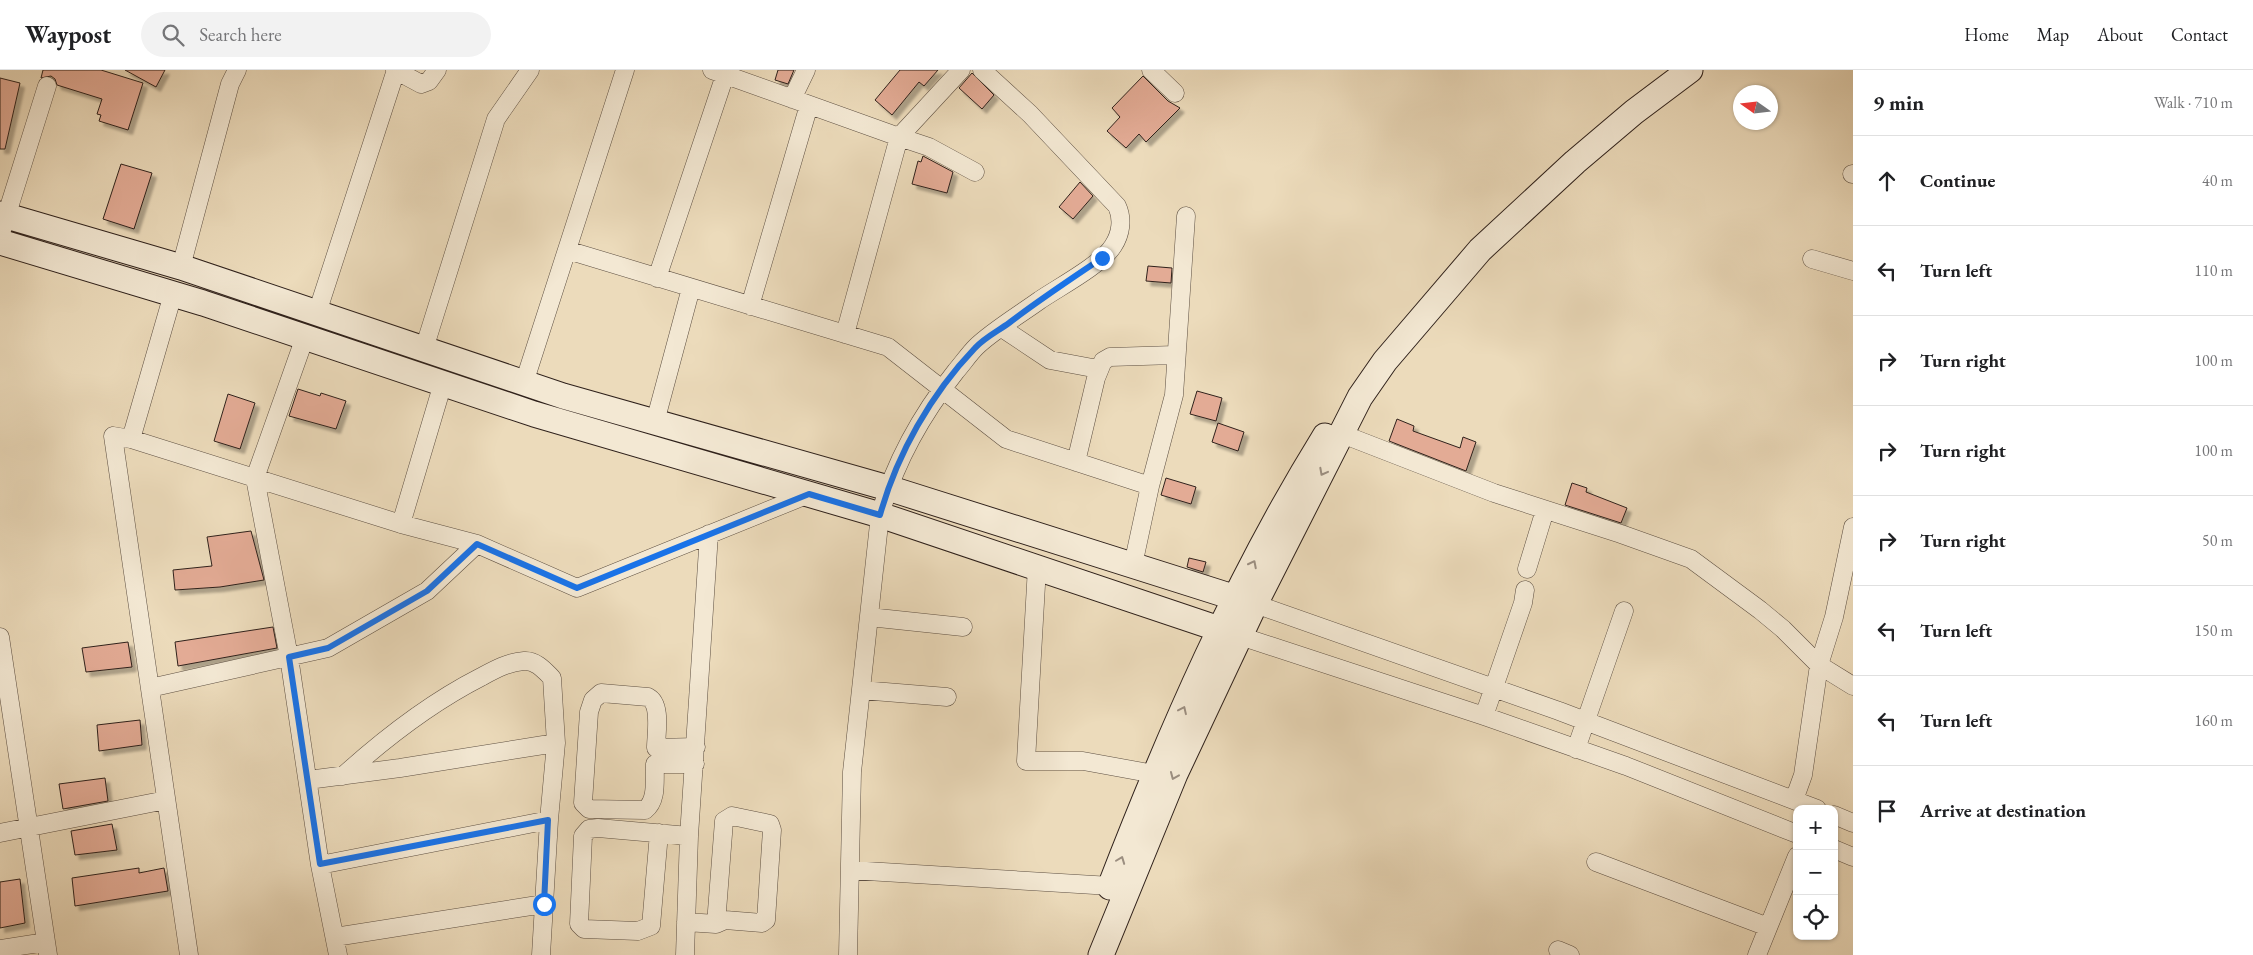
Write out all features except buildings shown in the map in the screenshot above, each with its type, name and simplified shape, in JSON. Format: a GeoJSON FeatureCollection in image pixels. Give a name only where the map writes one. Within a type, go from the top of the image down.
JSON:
{"type":"FeatureCollection","features":[{"type":"Feature","properties":{"kind":"street"},"geometry":{"type":"LineString","coordinates":[[181,267],[230,84],[237,70]]}},
{"type":"Feature","properties":{"kind":"street"},"geometry":{"type":"LineString","coordinates":[[317,313],[395,70],[421,84],[429,81],[437,70]]}},
{"type":"Feature","properties":{"kind":"street"},"geometry":{"type":"LineString","coordinates":[[424,349],[496,119],[530,70]]}},
{"type":"Feature","properties":{"kind":"street"},"geometry":{"type":"LineString","coordinates":[[524,382],[625,70]]}},
{"type":"Feature","properties":{"kind":"street"},"geometry":{"type":"LineString","coordinates":[[792,98],[806,70]]}},
{"type":"Feature","properties":{"kind":"street"},"geometry":{"type":"LineString","coordinates":[[845,334],[899,137],[962,70]]}},
{"type":"Feature","properties":{"kind":"street"},"geometry":{"type":"LineString","coordinates":[[848,955],[852,772],[880,515],[888,488],[911,436],[941,390],[976,347],[1102,258],[1114,246],[1120,229],[1121,217],[1117,206],[1030,114],[982,70]]}},
{"type":"Feature","properties":{"kind":"street"},"geometry":{"type":"LineString","coordinates":[[1151,70],[1175,93]]}},
{"type":"Feature","properties":{"kind":"street"},"geometry":{"type":"LineString","coordinates":[[1085,955],[1154,774],[1246,600],[1285,500],[1339,430],[1385,361],[1480,250],[1575,162],[1634,112],[1690,70]]}},
{"type":"Feature","properties":{"kind":"street"},"geometry":{"type":"LineString","coordinates":[[657,278],[719,72],[930,147],[974,172]]}},
{"type":"Feature","properties":{"kind":"street"},"geometry":{"type":"LineString","coordinates":[[47,86],[2,222],[181,267],[524,382],[655,422],[888,488],[1246,600],[1586,721],[1807,805]]}},
{"type":"Feature","properties":{"kind":"street"},"geometry":{"type":"LineString","coordinates":[[750,306],[810,105]]}},
{"type":"Feature","properties":{"kind":"street"},"geometry":{"type":"LineString","coordinates":[[1114,594],[1126,563],[1150,486],[1174,395],[1186,216]]}},
{"type":"Feature","properties":{"kind":"street"},"geometry":{"type":"LineString","coordinates":[[0,242],[173,294],[534,414],[880,515],[1037,566],[1114,594],[1484,716],[1626,766],[1793,832]]}},
{"type":"Feature","properties":{"kind":"street"},"geometry":{"type":"LineString","coordinates":[[567,250],[888,347],[1006,439],[1150,486]]}},
{"type":"Feature","properties":{"kind":"street"},"geometry":{"type":"LineString","coordinates":[[1812,259],[1853,271]]}},
{"type":"Feature","properties":{"kind":"street"},"geometry":{"type":"LineString","coordinates":[[655,422],[691,288]]}},
{"type":"Feature","properties":{"kind":"street"},"geometry":{"type":"LineString","coordinates":[[131,439],[173,294]]}},
{"type":"Feature","properties":{"kind":"street"},"geometry":{"type":"LineString","coordinates":[[1002,328],[1050,360],[1098,369]]}},
{"type":"Feature","properties":{"kind":"street"},"geometry":{"type":"LineString","coordinates":[[305,337],[255,478],[289,657],[320,864],[338,955]]}},
{"type":"Feature","properties":{"kind":"street"},"geometry":{"type":"LineString","coordinates":[[1076,462],[1098,369],[1103,361],[1110,357],[1176,355]]}},
{"type":"Feature","properties":{"kind":"street"},"geometry":{"type":"LineString","coordinates":[[401,524],[443,383]]}},
{"type":"Feature","properties":{"kind":"street"},"geometry":{"type":"LineString","coordinates":[[1339,430],[1469,484],[1691,559],[1760,610],[1819,666],[1853,686]]}},
{"type":"Feature","properties":{"kind":"street"},"geometry":{"type":"LineString","coordinates":[[189,955],[112,436],[131,439],[401,524],[477,544],[577,588],[809,494]]}},
{"type":"Feature","properties":{"kind":"street"},"geometry":{"type":"LineString","coordinates":[[1527,569],[1545,510]]}},
{"type":"Feature","properties":{"kind":"street"},"geometry":{"type":"LineString","coordinates":[[1794,800],[1804,775],[1819,666],[1834,617],[1853,527]]}},
{"type":"Feature","properties":{"kind":"street"},"geometry":{"type":"LineString","coordinates":[[685,955],[689,836],[709,534]]}},
{"type":"Feature","properties":{"kind":"street"},"geometry":{"type":"LineString","coordinates":[[150,688],[328,648],[427,591],[477,544]]}},
{"type":"Feature","properties":{"kind":"street"},"geometry":{"type":"LineString","coordinates":[[1037,566],[1026,761],[1084,761],[1154,774]]}},
{"type":"Feature","properties":{"kind":"street"},"geometry":{"type":"LineString","coordinates":[[1484,716],[1523,603],[1525,590]]}},
{"type":"Feature","properties":{"kind":"street"},"geometry":{"type":"LineString","coordinates":[[1576,749],[1624,612]]}},
{"type":"Feature","properties":{"kind":"street"},"geometry":{"type":"LineString","coordinates":[[869,617],[963,627]]}},
{"type":"Feature","properties":{"kind":"street"},"geometry":{"type":"LineString","coordinates":[[1101,955],[1230,633]]}},
{"type":"Feature","properties":{"kind":"street"},"geometry":{"type":"LineString","coordinates":[[0,637],[7,737],[29,828],[47,949],[0,949]]}},
{"type":"Feature","properties":{"kind":"street"},"geometry":{"type":"LineString","coordinates":[[343,776],[384,739],[425,710],[469,683],[506,664],[526,661],[539,666],[552,678],[556,743],[548,820],[540,955]]}},
{"type":"Feature","properties":{"kind":"street"},"geometry":{"type":"LineString","coordinates":[[861,690],[948,697]]}},
{"type":"Feature","properties":{"kind":"street"},"geometry":{"type":"LineString","coordinates":[[601,694],[648,697],[653,699],[656,706],[656,756],[653,797],[650,806],[645,810],[589,809],[583,803],[589,712],[593,700],[597,696],[601,694]]}},
{"type":"Feature","properties":{"kind":"street"},"geometry":{"type":"LineString","coordinates":[[308,780],[556,743]]}},
{"type":"Feature","properties":{"kind":"street"},"geometry":{"type":"LineString","coordinates":[[656,756],[695,756]]}},
{"type":"Feature","properties":{"kind":"street"},"geometry":{"type":"LineString","coordinates":[[0,833],[166,800]]}},
{"type":"Feature","properties":{"kind":"street"},"geometry":{"type":"LineString","coordinates":[[686,922],[716,924],[725,920],[762,923],[766,920],[772,830],[770,824],[732,816],[724,820],[716,924]]}},
{"type":"Feature","properties":{"kind":"street"},"geometry":{"type":"LineString","coordinates":[[1838,817],[1853,823]]}},
{"type":"Feature","properties":{"kind":"street"},"geometry":{"type":"LineString","coordinates":[[320,864],[548,820]]}},
{"type":"Feature","properties":{"kind":"street"},"geometry":{"type":"LineString","coordinates":[[659,833],[651,926],[638,931],[584,928],[579,924],[583,836],[588,829],[598,828],[659,833],[689,836]]}},
{"type":"Feature","properties":{"kind":"street"},"geometry":{"type":"LineString","coordinates":[[1836,850],[1853,857]]}},
{"type":"Feature","properties":{"kind":"street"},"geometry":{"type":"LineString","coordinates":[[1596,862],[1768,928]]}},
{"type":"Feature","properties":{"kind":"street"},"geometry":{"type":"LineString","coordinates":[[1757,955],[1793,866]]}},
{"type":"Feature","properties":{"kind":"street"},"geometry":{"type":"LineString","coordinates":[[850,870],[1111,886]]}},
{"type":"Feature","properties":{"kind":"street"},"geometry":{"type":"LineString","coordinates":[[334,937],[544,904]]}},
{"type":"Feature","properties":{"kind":"route"},"geometry":{"type":"LineString","coordinates":[[544,904],[548,820],[320,864],[289,657],[328,648],[427,591],[477,544],[577,588],[809,494],[880,515],[888,488],[911,436],[941,390],[976,347],[1038,301],[1102,258]]}}]}
